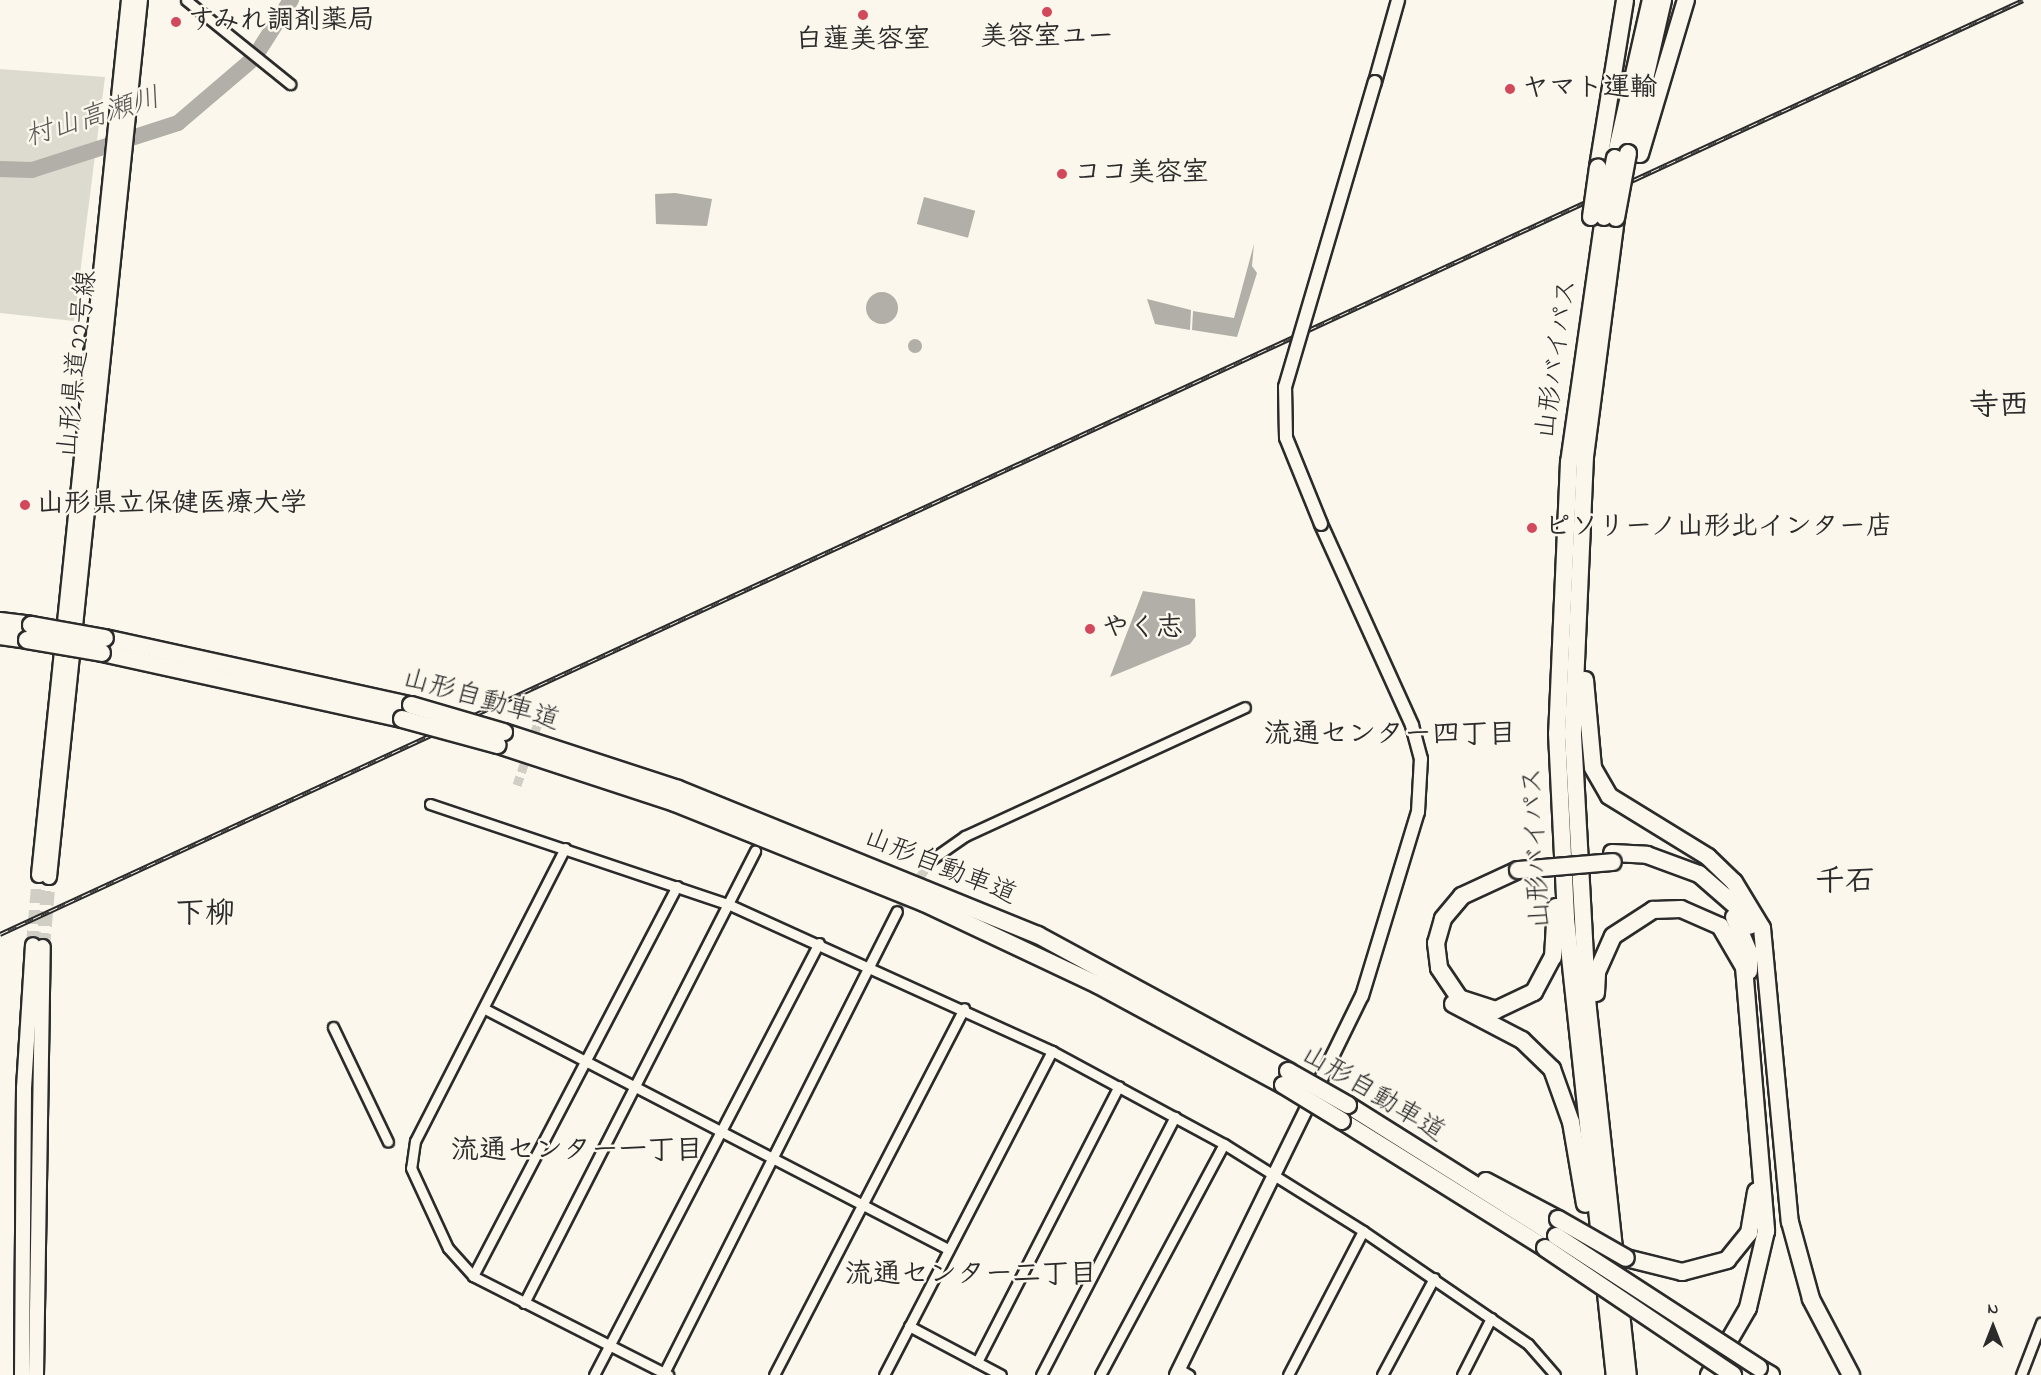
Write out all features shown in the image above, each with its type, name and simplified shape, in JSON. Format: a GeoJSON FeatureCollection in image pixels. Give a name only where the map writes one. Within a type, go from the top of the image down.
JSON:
{"type":"FeatureCollection","features":[{"type":"Feature","properties":{"kind":"highway"},"geometry":{"type":"LineString","coordinates":[[1609,217],[1598,168],[1625,0]]}},
{"type":"Feature","properties":{"kind":"highway","name":"山形バイパス"},"geometry":{"type":"LineString","coordinates":[[1628,155],[1651,0]]}},
{"type":"Feature","properties":{"kind":"highway","name":"山形バイパス"},"geometry":{"type":"LineString","coordinates":[[1615,1375],[1595,1220],[1559,834],[1557,733],[1569,462],[1581,351],[1609,217],[1628,155],[1663,0]]}},
{"type":"Feature","properties":{"kind":"highway"},"geometry":{"type":"LineString","coordinates":[[1609,217],[1628,155],[1686,0]]}},
{"type":"Feature","properties":{"kind":"highway","name":"山形バイパス"},"geometry":{"type":"LineString","coordinates":[[1609,217],[1585,456],[1573,735],[1576,836],[1608,1208],[1628,1375]]}},
{"type":"Feature","properties":{"kind":"highway"},"geometry":{"type":"LineString","coordinates":[[1585,456],[1584,666],[1593,768],[1609,795],[1630,813],[1708,858],[1734,882],[1762,928],[1770,996],[1782,1168],[1804,1280],[1851,1375]]}},
{"type":"Feature","properties":{"kind":"highway","name":"山形自動車道"},"geometry":{"type":"LineString","coordinates":[[0,621],[29,633],[104,645],[407,712],[678,789],[1038,935],[1553,1234],[1765,1371]]}},
{"type":"Feature","properties":{"kind":"highway","name":"山形自動車道"},"geometry":{"type":"LineString","coordinates":[[0,636],[29,633]]}},
{"type":"Feature","properties":{"kind":"highway"},"geometry":{"type":"LineString","coordinates":[[1517,866],[1462,896],[1439,930],[1439,968],[1471,1004],[1496,1010],[1520,1002],[1546,976],[1553,957],[1557,915],[1550,788],[1557,733]]}},
{"type":"Feature","properties":{"kind":"highway"},"geometry":{"type":"LineString","coordinates":[[1595,1220],[1582,1193],[1570,1122],[1552,1069],[1522,1040],[1451,1003],[1431,975],[1426,957],[1430,921],[1449,895],[1480,874],[1517,866],[1613,858],[1666,860],[1715,886],[1753,932],[1770,996]]}},
{"type":"Feature","properties":{"kind":"highway"},"geometry":{"type":"LineString","coordinates":[[1613,858],[1663,868],[1695,881],[1727,908],[1749,953],[1749,1008]]}},
{"type":"Feature","properties":{"kind":"highway"},"geometry":{"type":"LineString","coordinates":[[1608,1208],[1596,979],[1613,936],[1653,910],[1701,915],[1720,926],[1744,968],[1760,1145],[1763,1259],[1748,1308],[1709,1375]]}},
{"type":"Feature","properties":{"kind":"highway"},"geometry":{"type":"LineString","coordinates":[[1553,1234],[1626,1258],[1682,1272],[1727,1260],[1754,1221],[1760,1145]]}},
{"type":"Feature","properties":{"kind":"highway"},"geometry":{"type":"LineString","coordinates":[[1719,1375],[1764,1282],[1782,1168]]}},
{"type":"Feature","properties":{"kind":"highway","name":"山形自動車道"},"geometry":{"type":"LineString","coordinates":[[1553,1234],[1733,1375]]}},
{"type":"Feature","properties":{"kind":"main road","name":"山形県道22号線"},"geometry":{"type":"LineString","coordinates":[[129,0],[122,96],[118,206],[44,876],[107,190],[122,96],[140,0]]}},
{"type":"Feature","properties":{"kind":"main road"},"geometry":{"type":"LineString","coordinates":[[22,1375],[24,1088],[38,946],[36,1375]]}},
{"type":"Feature","properties":{"kind":"street"},"geometry":{"type":"LineString","coordinates":[[186,0],[214,25],[290,84]]}},
{"type":"Feature","properties":{"kind":"street"},"geometry":{"type":"LineString","coordinates":[[198,9],[203,0]]}},
{"type":"Feature","properties":{"kind":"street"},"geometry":{"type":"LineString","coordinates":[[1181,1373],[1362,996],[1422,788],[1412,725],[1321,524],[1286,438],[1286,387],[1398,0]]}},
{"type":"Feature","properties":{"kind":"street"},"geometry":{"type":"LineString","coordinates":[[932,859],[965,836],[1245,707]]}},
{"type":"Feature","properties":{"kind":"street"},"geometry":{"type":"LineString","coordinates":[[429,804],[566,848],[730,905],[874,966],[1052,1051],[1224,1144],[1363,1231],[1434,1278],[1543,1356],[1555,1375]]}},
{"type":"Feature","properties":{"kind":"street"},"geometry":{"type":"LineString","coordinates":[[566,848],[415,1141],[411,1168],[448,1248],[473,1276],[666,1374],[874,966],[897,911]]}},
{"type":"Feature","properties":{"kind":"street"},"geometry":{"type":"LineString","coordinates":[[524,1303],[634,1086],[730,905],[755,851]]}},
{"type":"Feature","properties":{"kind":"street"},"geometry":{"type":"LineString","coordinates":[[473,1276],[676,886]]}},
{"type":"Feature","properties":{"kind":"street"},"geometry":{"type":"LineString","coordinates":[[594,1375],[819,943]]}},
{"type":"Feature","properties":{"kind":"street"},"geometry":{"type":"LineString","coordinates":[[774,1375],[964,1008]]}},
{"type":"Feature","properties":{"kind":"street"},"geometry":{"type":"LineString","coordinates":[[485,1009],[948,1250]]}},
{"type":"Feature","properties":{"kind":"street"},"geometry":{"type":"LineString","coordinates":[[333,1027],[388,1142]]}},
{"type":"Feature","properties":{"kind":"street"},"geometry":{"type":"LineString","coordinates":[[884,1375],[1052,1051]]}},
{"type":"Feature","properties":{"kind":"street"},"geometry":{"type":"LineString","coordinates":[[977,1362],[1119,1086]]}},
{"type":"Feature","properties":{"kind":"street"},"geometry":{"type":"LineString","coordinates":[[1041,1375],[1175,1117]]}},
{"type":"Feature","properties":{"kind":"street"},"geometry":{"type":"LineString","coordinates":[[1100,1375],[1224,1144]]}},
{"type":"Feature","properties":{"kind":"street"},"geometry":{"type":"LineString","coordinates":[[1288,1375],[1363,1231]]}},
{"type":"Feature","properties":{"kind":"street"},"geometry":{"type":"LineString","coordinates":[[1382,1375],[1434,1278]]}},
{"type":"Feature","properties":{"kind":"street"},"geometry":{"type":"LineString","coordinates":[[1462,1375],[1491,1318]]}},
{"type":"Feature","properties":{"kind":"street"},"geometry":{"type":"LineString","coordinates":[[2022,1375],[2041,1323]]}},
{"type":"Feature","properties":{"kind":"street"},"geometry":{"type":"LineString","coordinates":[[909,1326],[1000,1375]]}},
{"type":"Feature","properties":{"kind":"shaded area"},"geometry":{"type":"Polygon","coordinates":[[[0,69],[105,77],[74,321],[0,313],[0,69]]]}},
{"type":"Feature","properties":{"kind":"shaded area"},"geometry":{"type":"Polygon","coordinates":[[[675,193],[712,199],[707,226],[656,224],[655,194],[675,193]]]}},
{"type":"Feature","properties":{"kind":"shaded area"},"geometry":{"type":"Polygon","coordinates":[[[924,197],[975,211],[968,238],[917,224],[924,197]]]}},
{"type":"Feature","properties":{"kind":"shaded area"},"geometry":{"type":"Polygon","coordinates":[[[1254,244],[1252,266],[1257,273],[1237,337],[1192,330],[1193,311],[1234,318],[1254,244]]]}},
{"type":"Feature","properties":{"kind":"shaded area"},"geometry":{"type":"Polygon","coordinates":[[[882,292],[893,297],[898,308],[893,319],[882,324],[871,319],[866,308],[871,297],[882,292]]]}},
{"type":"Feature","properties":{"kind":"shaded area"},"geometry":{"type":"Polygon","coordinates":[[[1147,299],[1191,310],[1190,330],[1155,324],[1147,299]]]}},
{"type":"Feature","properties":{"kind":"shaded area"},"geometry":{"type":"Polygon","coordinates":[[[915,339],[920,341],[922,346],[920,351],[915,353],[910,351],[908,346],[910,341],[915,339]]]}},
{"type":"Feature","properties":{"kind":"shaded area"},"geometry":{"type":"Polygon","coordinates":[[[1143,591],[1195,599],[1196,636],[1190,644],[1110,677],[1143,591]]]}},
{"type":"Feature","properties":{"kind":"waterway","name":"村山高瀬川"},"geometry":{"type":"LineString","coordinates":[[0,169],[32,170],[178,123],[254,58],[291,0]]}},
{"type":"Feature","properties":{"kind":"tunnel"},"geometry":{"type":"LineString","coordinates":[[517,785],[538,723]]}},
{"type":"Feature","properties":{"kind":"tunnel"},"geometry":{"type":"LineString","coordinates":[[897,911],[932,859]]}},
{"type":"Feature","properties":{"kind":"tunnel"},"geometry":{"type":"LineString","coordinates":[[33,945],[39,875]]}},
{"type":"Feature","properties":{"kind":"tunnel"},"geometry":{"type":"LineString","coordinates":[[43,947],[49,877]]}},
{"type":"Feature","properties":{"kind":"railway"},"geometry":{"type":"LineString","coordinates":[[0,934],[2023,0]]}},
{"type":"Feature","properties":{"kind":"place","name":"美容室ユー"},"geometry":{"type":"Point","coordinates":[1047,12]}},
{"type":"Feature","properties":{"kind":"place","name":"白蓮美容室"},"geometry":{"type":"Point","coordinates":[863,15]}},
{"type":"Feature","properties":{"kind":"place","name":"すみれ調剤薬局"},"geometry":{"type":"Point","coordinates":[176,22]}},
{"type":"Feature","properties":{"kind":"place","name":"ヤマト運輸"},"geometry":{"type":"Point","coordinates":[1510,89]}},
{"type":"Feature","properties":{"kind":"place","name":"ココ美容室"},"geometry":{"type":"Point","coordinates":[1062,174]}},
{"type":"Feature","properties":{"kind":"place","name":"山形県立保健医療大学"},"geometry":{"type":"Point","coordinates":[25,505]}},
{"type":"Feature","properties":{"kind":"place","name":"ピソリーノ山形北インター店"},"geometry":{"type":"Point","coordinates":[1532,528]}},
{"type":"Feature","properties":{"kind":"place","name":"やく志"},"geometry":{"type":"Point","coordinates":[1090,629]}},
{"type":"Feature","properties":{"kind":"district","name":"寺西"},"geometry":{"type":"Point","coordinates":[1999,407]}},
{"type":"Feature","properties":{"kind":"district","name":"流通センター四丁目"},"geometry":{"type":"Point","coordinates":[1390,736]}},
{"type":"Feature","properties":{"kind":"district","name":"千石"},"geometry":{"type":"Point","coordinates":[1845,883]}},
{"type":"Feature","properties":{"kind":"district","name":"下柳"},"geometry":{"type":"Point","coordinates":[205,915]}},
{"type":"Feature","properties":{"kind":"district","name":"流通センター一丁目"},"geometry":{"type":"Point","coordinates":[577,1152]}},
{"type":"Feature","properties":{"kind":"district","name":"流通センター二丁目"},"geometry":{"type":"Point","coordinates":[971,1276]}}]}
